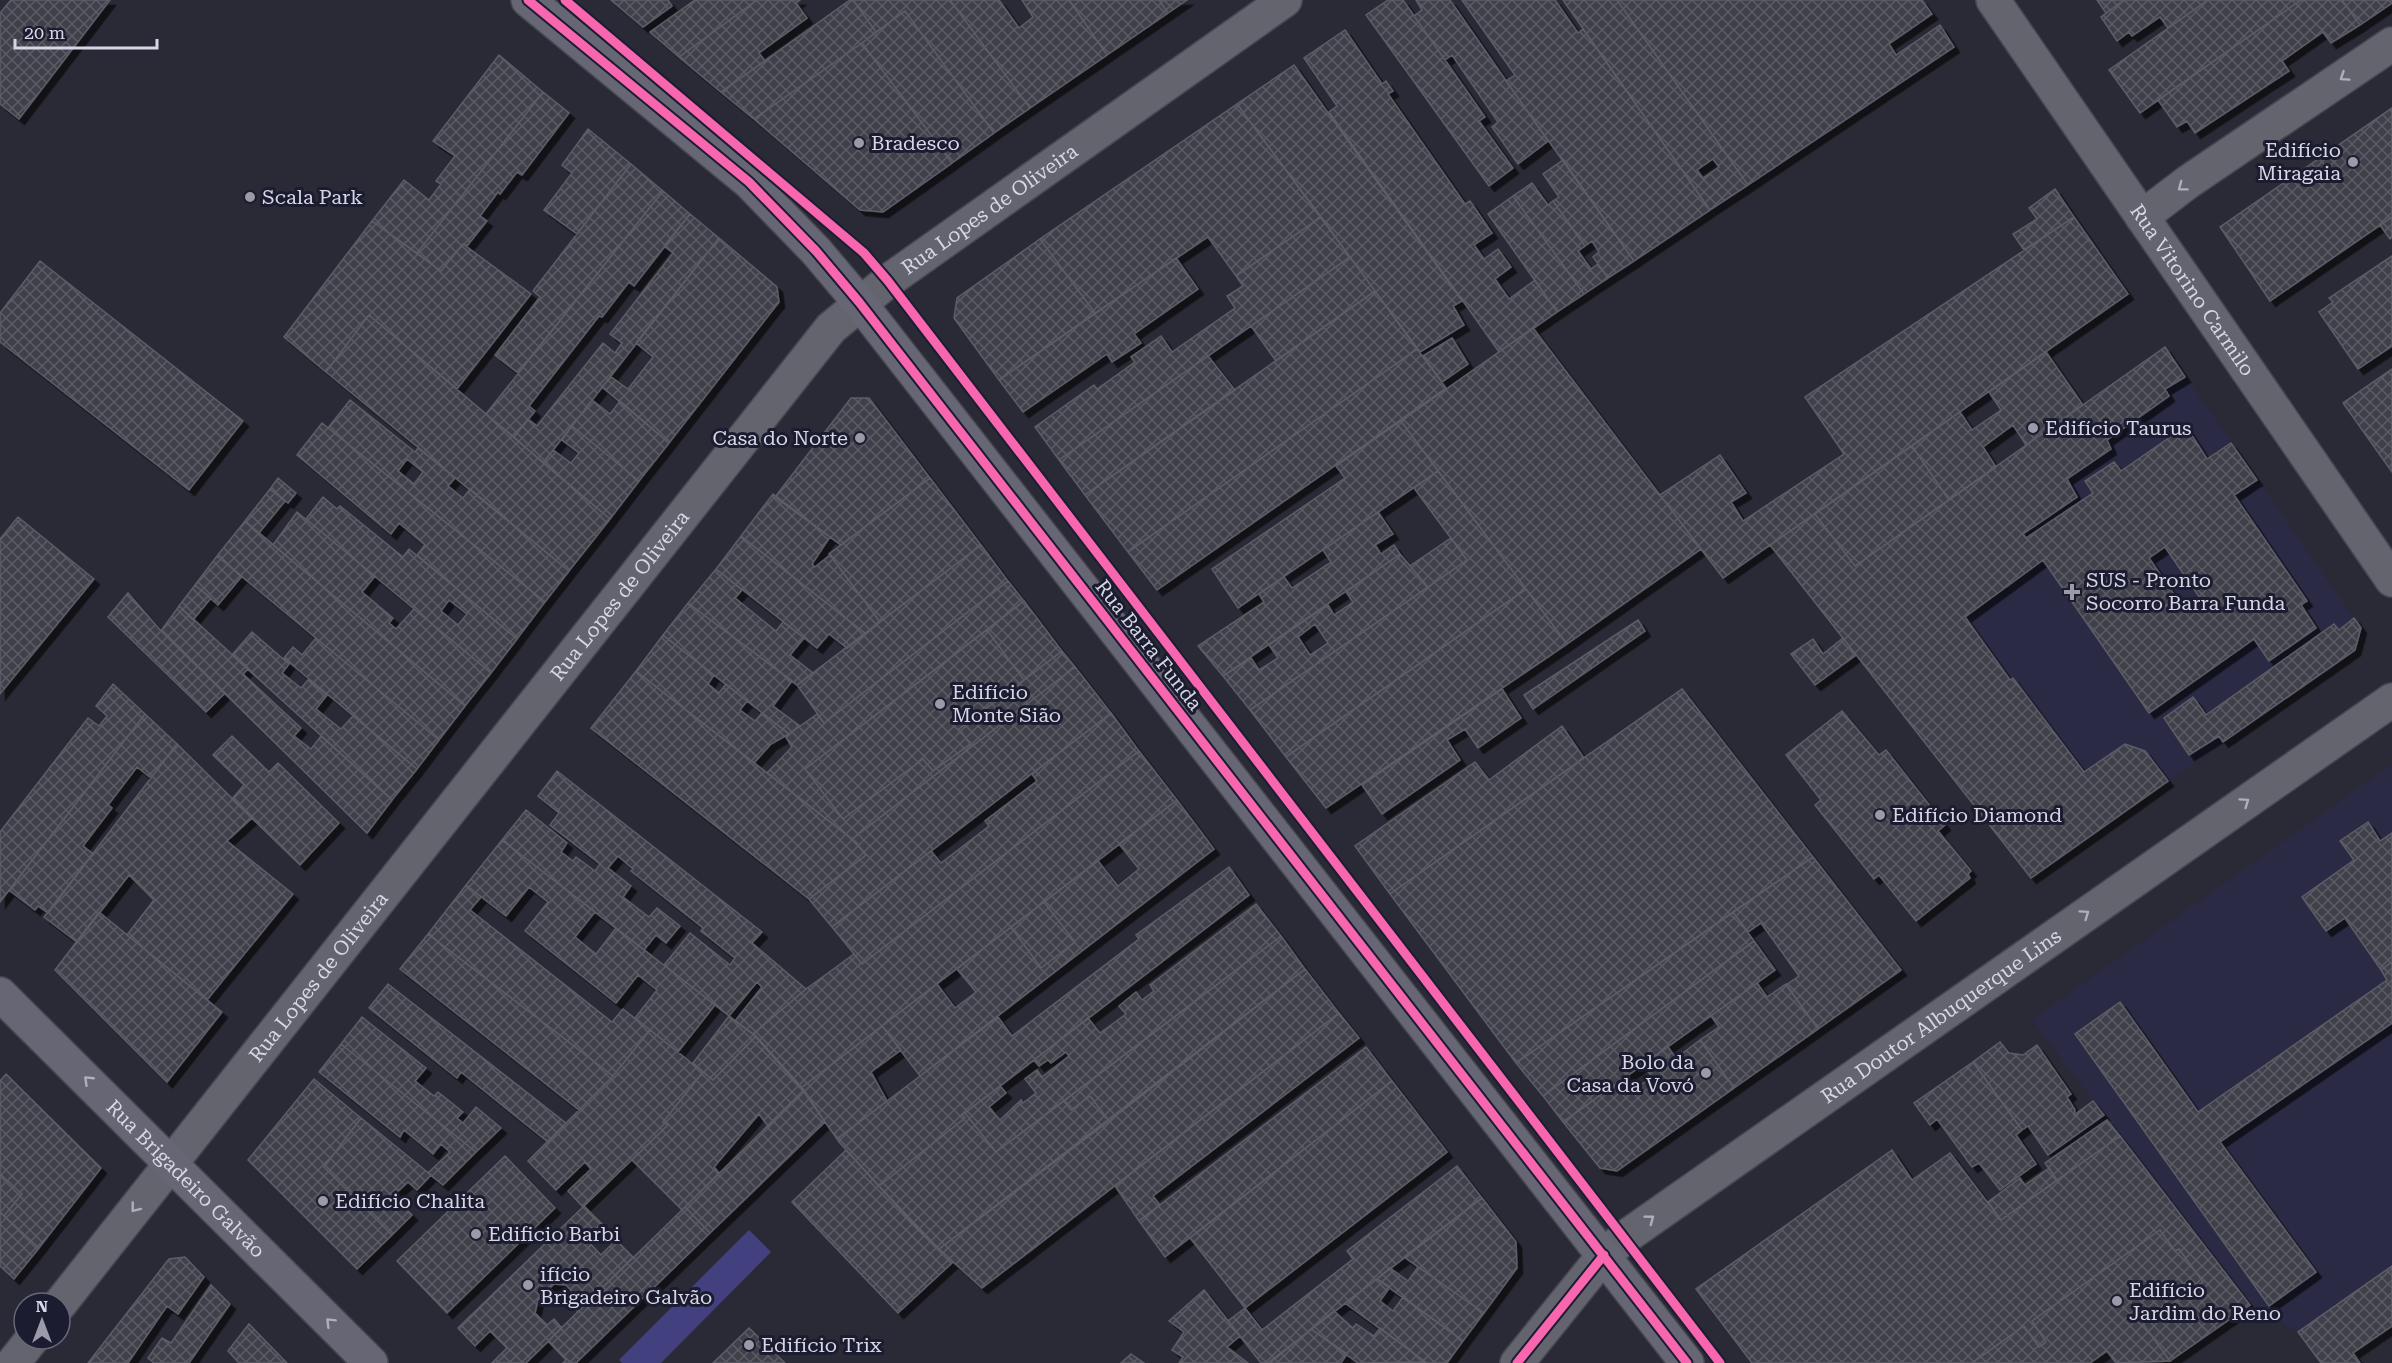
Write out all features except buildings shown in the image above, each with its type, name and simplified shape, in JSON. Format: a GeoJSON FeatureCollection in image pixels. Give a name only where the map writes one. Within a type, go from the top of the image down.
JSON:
{"type":"FeatureCollection","features":[{"type":"Feature","properties":{"kind":"street","name":"Rua Barra Funda"},"geometry":{"type":"LineString","coordinates":[[528,0],[749,182],[816,251],[859,302],[1687,1363]]}},
{"type":"Feature","properties":{"kind":"street","name":"Rua Lopes de Oliveira"},"geometry":{"type":"LineString","coordinates":[[70,1291],[810,351],[859,302],[1285,0]]}},
{"type":"Feature","properties":{"kind":"street","name":"Rua Vitorino Carmilo"},"geometry":{"type":"LineString","coordinates":[[1993,0],[2392,580]]}},
{"type":"Feature","properties":{"kind":"street"},"geometry":{"type":"LineString","coordinates":[[2142,217],[2188,182],[2392,44]]}},
{"type":"Feature","properties":{"kind":"street","name":"Rua Doutor Albuquerque Lins"},"geometry":{"type":"LineString","coordinates":[[1517,1363],[1604,1255],[1682,1196],[2392,700]]}},
{"type":"Feature","properties":{"kind":"street","name":"Rua Brigadeiro Galvão"},"geometry":{"type":"LineString","coordinates":[[0,994],[371,1363]]}},
{"type":"Feature","properties":{"kind":"street"},"geometry":{"type":"LineString","coordinates":[[13,1363],[22,1351]]}},
{"type":"Feature","properties":{"kind":"shaded area","name":"SUS - Pronto Socorro Barra Funda"},"geometry":{"type":"Polygon","coordinates":[[[2165,347],[2361,628],[2355,650],[2031,878],[1770,545],[1815,514],[1855,566],[2165,347]]]}},
{"type":"Feature","properties":{"kind":"shaded area"},"geometry":{"type":"Polygon","coordinates":[[[2392,764],[2392,1268],[2298,1332],[2250,1305],[2032,1020],[2392,764]]]}},
{"type":"Feature","properties":{"kind":"shaded area"},"geometry":{"type":"Polygon","coordinates":[[[749,1230],[771,1252],[661,1363],[622,1363],[619,1360],[749,1230]]]}},
{"type":"Feature","properties":{"kind":"cycle path"},"geometry":{"type":"LineString","coordinates":[[528,0],[749,182],[816,251],[859,302],[1687,1363]]}},
{"type":"Feature","properties":{"kind":"cycle path"},"geometry":{"type":"LineString","coordinates":[[565,0],[864,253],[888,281],[1720,1363]]}},
{"type":"Feature","properties":{"kind":"cycle path"},"geometry":{"type":"LineString","coordinates":[[1517,1363],[1604,1255]]}},
{"type":"Feature","properties":{"kind":"place","name":"Bradesco"},"geometry":{"type":"Point","coordinates":[859,143]}},
{"type":"Feature","properties":{"kind":"place","name":"Edifício Miragaia"},"geometry":{"type":"Point","coordinates":[2353,162]}},
{"type":"Feature","properties":{"kind":"place","name":"Scala Park"},"geometry":{"type":"Point","coordinates":[250,197]}},
{"type":"Feature","properties":{"kind":"place","name":"Edifício Taurus"},"geometry":{"type":"Point","coordinates":[2033,428]}},
{"type":"Feature","properties":{"kind":"place","name":"Casa do Norte"},"geometry":{"type":"Point","coordinates":[860,438]}},
{"type":"Feature","properties":{"kind":"place","name":"SUS - Pronto Socorro Barra Funda"},"geometry":{"type":"Point","coordinates":[2072,592]}},
{"type":"Feature","properties":{"kind":"place","name":"Edifício Monte Sião"},"geometry":{"type":"Point","coordinates":[940,704]}},
{"type":"Feature","properties":{"kind":"place","name":"Edifício Diamond"},"geometry":{"type":"Point","coordinates":[1880,815]}},
{"type":"Feature","properties":{"kind":"place","name":"Bolo da Casa da Vovó"},"geometry":{"type":"Point","coordinates":[1706,1073]}},
{"type":"Feature","properties":{"kind":"place","name":"Edifício Chalita"},"geometry":{"type":"Point","coordinates":[323,1201]}},
{"type":"Feature","properties":{"kind":"place","name":"Edificio Barbi"},"geometry":{"type":"Point","coordinates":[476,1234]}},
{"type":"Feature","properties":{"kind":"place","name":"ifício Brigadeiro Galvão"},"geometry":{"type":"Point","coordinates":[528,1285]}},
{"type":"Feature","properties":{"kind":"place","name":"Edifício Jardim do Reno"},"geometry":{"type":"Point","coordinates":[2117,1301]}},
{"type":"Feature","properties":{"kind":"place","name":"Edifício Trix"},"geometry":{"type":"Point","coordinates":[749,1345]}}]}
